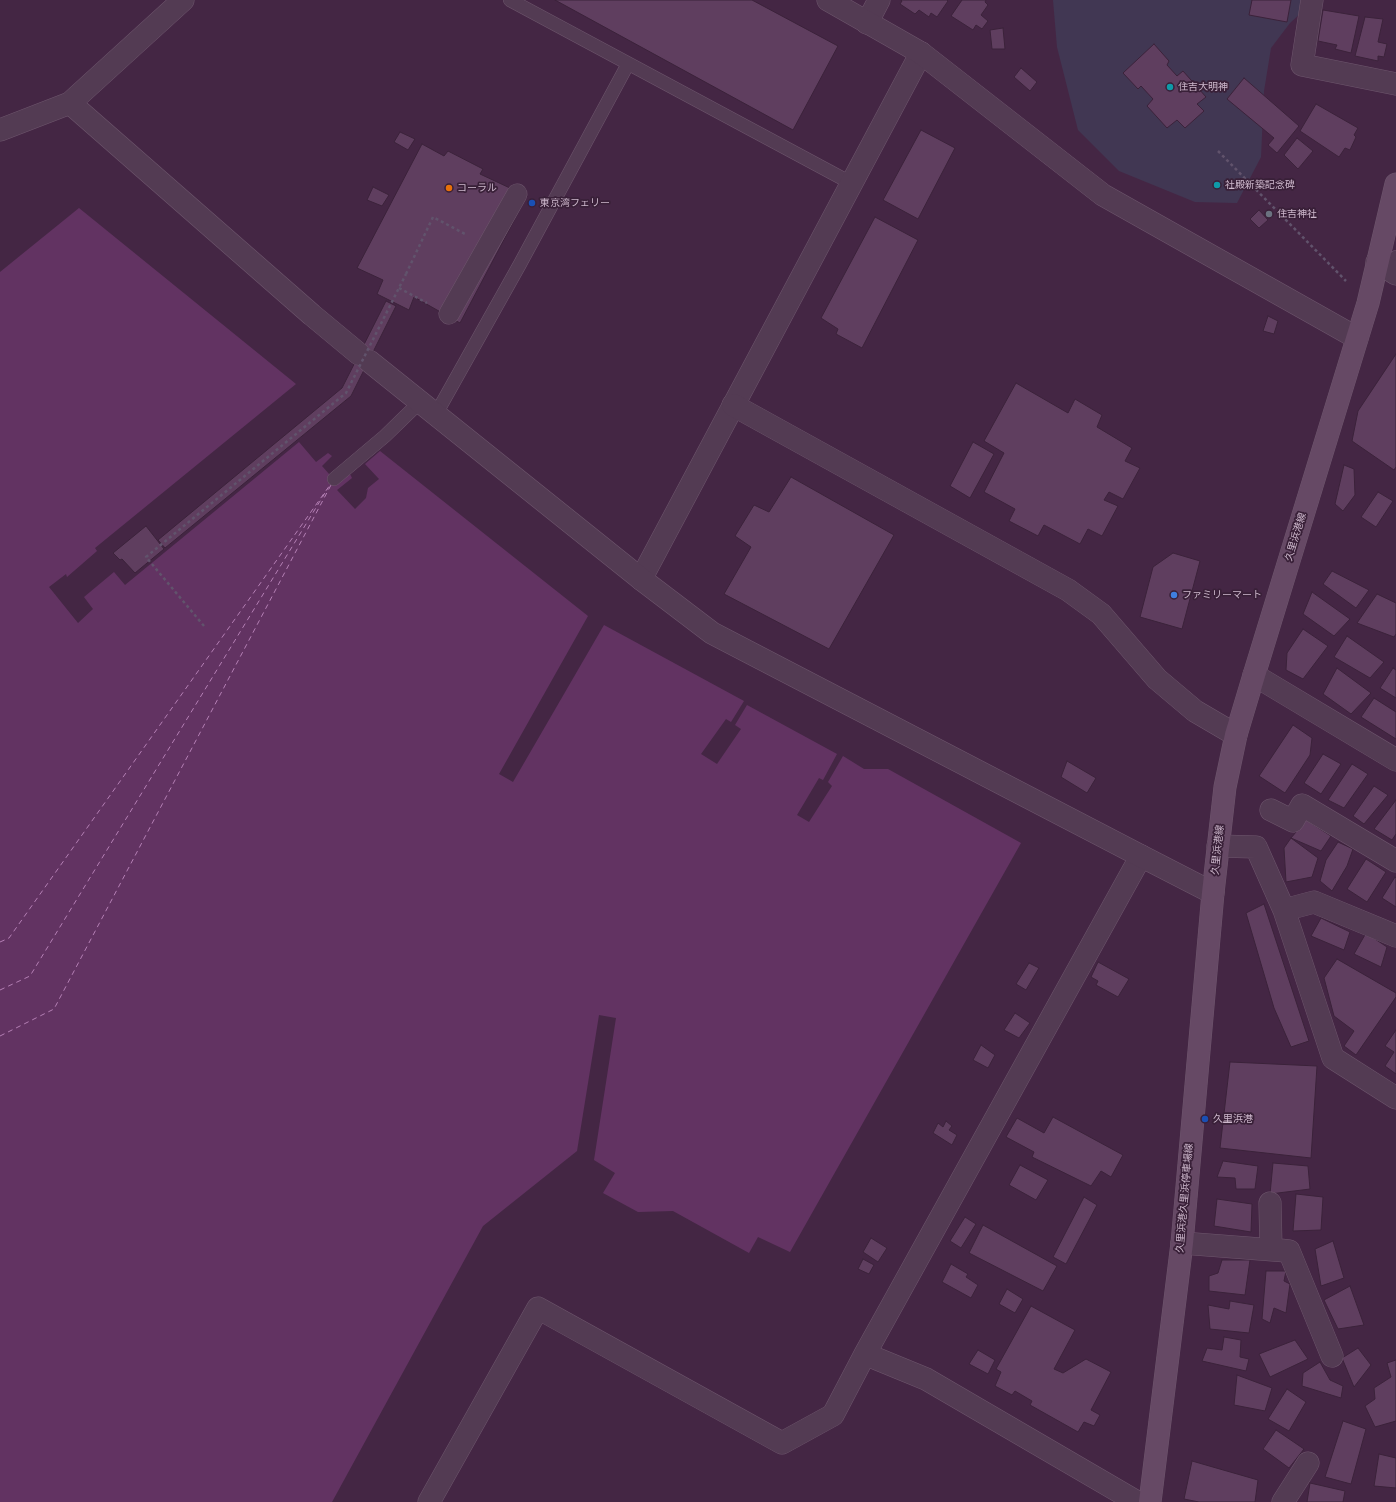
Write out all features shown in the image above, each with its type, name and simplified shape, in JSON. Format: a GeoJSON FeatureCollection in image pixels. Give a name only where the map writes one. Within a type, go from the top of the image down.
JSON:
{"type":"FeatureCollection","features":[{"type":"Feature","properties":{"kind":"main road","name":"久里浜港線"},"geometry":{"type":"LineString","coordinates":[[1213,893],[1225,787],[1236,735],[1356,338],[1368,303],[1390,266],[1396,184]]}},
{"type":"Feature","properties":{"kind":"main road","name":"久里浜港久里浜停車場線"},"geometry":{"type":"LineString","coordinates":[[1150,1502],[1182,1242],[1213,893]]}},
{"type":"Feature","properties":{"kind":"street"},"geometry":{"type":"LineString","coordinates":[[0,130],[70,103],[183,0]]}},
{"type":"Feature","properties":{"kind":"street"},"geometry":{"type":"LineString","coordinates":[[828,0],[921,53],[1103,196],[1356,338]]}},
{"type":"Feature","properties":{"kind":"street"},"geometry":{"type":"LineString","coordinates":[[867,23],[879,0]]}},
{"type":"Feature","properties":{"kind":"street"},"geometry":{"type":"LineString","coordinates":[[1312,0],[1302,65],[1396,84]]}},
{"type":"Feature","properties":{"kind":"street"},"geometry":{"type":"LineString","coordinates":[[641,579],[921,53]]}},
{"type":"Feature","properties":{"kind":"street"},"geometry":{"type":"LineString","coordinates":[[70,103],[306,310],[641,579],[712,633],[1213,893]]}},
{"type":"Feature","properties":{"kind":"street"},"geometry":{"type":"LineString","coordinates":[[449,314],[517,194]]}},
{"type":"Feature","properties":{"kind":"street"},"geometry":{"type":"LineString","coordinates":[[733,405],[1068,590],[1101,614],[1157,679],[1195,711],[1236,735]]}},
{"type":"Feature","properties":{"kind":"street"},"geometry":{"type":"LineString","coordinates":[[1254,674],[1396,760]]}},
{"type":"Feature","properties":{"kind":"street"},"geometry":{"type":"LineString","coordinates":[[1271,810],[1292,821],[1302,805],[1396,861]]}},
{"type":"Feature","properties":{"kind":"street"},"geometry":{"type":"LineString","coordinates":[[1218,846],[1256,847],[1284,910],[1333,1058],[1396,1098]]}},
{"type":"Feature","properties":{"kind":"street"},"geometry":{"type":"LineString","coordinates":[[429,1502],[538,1308],[782,1443],[833,1415],[865,1354],[1141,856]]}},
{"type":"Feature","properties":{"kind":"street"},"geometry":{"type":"LineString","coordinates":[[1284,910],[1314,902],[1396,936]]}},
{"type":"Feature","properties":{"kind":"street"},"geometry":{"type":"LineString","coordinates":[[1270,1203],[1271,1249],[1289,1251]]}},
{"type":"Feature","properties":{"kind":"street"},"geometry":{"type":"LineString","coordinates":[[1182,1242],[1289,1251]]}},
{"type":"Feature","properties":{"kind":"street"},"geometry":{"type":"LineString","coordinates":[[1289,1251],[1332,1356]]}},
{"type":"Feature","properties":{"kind":"street"},"geometry":{"type":"LineString","coordinates":[[865,1354],[926,1380],[1137,1502]]}},
{"type":"Feature","properties":{"kind":"street"},"geometry":{"type":"LineString","coordinates":[[1283,1502],[1308,1463]]}},
{"type":"Feature","properties":{"kind":"lane"},"geometry":{"type":"LineString","coordinates":[[510,0],[851,183]]}},
{"type":"Feature","properties":{"kind":"lane"},"geometry":{"type":"LineString","coordinates":[[334,479],[385,436],[428,408],[520,264],[628,64]]}},
{"type":"Feature","properties":{"kind":"path"},"geometry":{"type":"LineString","coordinates":[[1218,151],[1368,303]]}},
{"type":"Feature","properties":{"kind":"path"},"geometry":{"type":"LineString","coordinates":[[204,626],[146,557],[346,393],[433,217]]}},
{"type":"Feature","properties":{"kind":"path"},"geometry":{"type":"LineString","coordinates":[[399,288],[449,314]]}},
{"type":"Feature","properties":{"kind":"shaded area"},"geometry":{"type":"Polygon","coordinates":[[[1053,0],[1315,0],[1290,23],[1271,48],[1264,91],[1261,157],[1237,203],[1195,202],[1119,171],[1078,130],[1057,47],[1053,0]]]}},
{"type":"Feature","properties":{"kind":"shaded area"},"geometry":{"type":"Polygon","coordinates":[[[79,208],[296,384],[95,548],[97,551],[67,577],[66,574],[49,587],[78,623],[93,609],[84,597],[114,572],[125,585],[299,442],[316,462],[328,453],[332,456],[322,466],[337,483],[350,474],[352,478],[337,490],[355,509],[366,498],[368,488],[379,479],[365,464],[380,451],[588,616],[499,774],[513,782],[604,625],[744,701],[731,722],[726,719],[701,754],[717,764],[741,729],[735,725],[747,705],[837,754],[823,780],[819,778],[797,815],[809,822],[832,786],[828,782],[843,756],[864,769],[888,769],[1021,843],[790,1252],[758,1237],[749,1253],[673,1211],[638,1212],[603,1193],[615,1173],[594,1160],[616,1018],[599,1015],[577,1151],[483,1226],[332,1502],[0,1502],[0,272],[79,208]]]}},
{"type":"Feature","properties":{"kind":"building"},"geometry":{"type":"Polygon","coordinates":[[[555,0],[752,0],[838,46],[793,130],[555,0]]]}},
{"type":"Feature","properties":{"kind":"building"},"geometry":{"type":"Polygon","coordinates":[[[901,0],[948,1],[937,17],[931,13],[929,17],[919,10],[915,14],[900,4],[902,1],[901,0]]]}},
{"type":"Feature","properties":{"kind":"building"},"geometry":{"type":"Polygon","coordinates":[[[962,0],[986,0],[985,2],[988,5],[981,15],[988,21],[982,29],[976,25],[973,30],[951,16],[962,0]]]}},
{"type":"Feature","properties":{"kind":"building"},"geometry":{"type":"Polygon","coordinates":[[[1252,0],[1291,0],[1287,22],[1249,15],[1252,0]]]}},
{"type":"Feature","properties":{"kind":"building"},"geometry":{"type":"Polygon","coordinates":[[[1323,10],[1359,16],[1351,53],[1335,49],[1337,45],[1318,41],[1323,10]]]}},
{"type":"Feature","properties":{"kind":"building"},"geometry":{"type":"Polygon","coordinates":[[[1365,17],[1383,19],[1378,42],[1387,44],[1384,57],[1378,56],[1378,61],[1355,56],[1365,17]]]}},
{"type":"Feature","properties":{"kind":"building"},"geometry":{"type":"Polygon","coordinates":[[[1003,28],[1005,49],[992,49],[990,30],[1003,28]]]}},
{"type":"Feature","properties":{"kind":"building","name":"住吉大明神"},"geometry":{"type":"Polygon","coordinates":[[[1154,44],[1169,61],[1167,65],[1177,76],[1183,71],[1206,97],[1197,104],[1204,111],[1185,128],[1177,120],[1167,128],[1147,106],[1153,99],[1141,86],[1138,89],[1123,73],[1154,44]]]}},
{"type":"Feature","properties":{"kind":"building"},"geometry":{"type":"Polygon","coordinates":[[[1021,68],[1037,82],[1030,91],[1014,77],[1021,68]]]}},
{"type":"Feature","properties":{"kind":"building"},"geometry":{"type":"Polygon","coordinates":[[[1244,78],[1299,126],[1277,153],[1268,145],[1274,138],[1227,99],[1244,78]]]}},
{"type":"Feature","properties":{"kind":"building"},"geometry":{"type":"Polygon","coordinates":[[[1316,104],[1358,128],[1354,135],[1356,137],[1350,150],[1345,148],[1339,157],[1300,131],[1316,104]]]}},
{"type":"Feature","properties":{"kind":"building"},"geometry":{"type":"Polygon","coordinates":[[[921,130],[955,148],[918,219],[883,200],[921,130]]]}},
{"type":"Feature","properties":{"kind":"building"},"geometry":{"type":"Polygon","coordinates":[[[400,132],[415,139],[408,150],[394,142],[400,132]]]}},
{"type":"Feature","properties":{"kind":"building"},"geometry":{"type":"Polygon","coordinates":[[[1297,138],[1313,151],[1298,169],[1284,155],[1297,138]]]}},
{"type":"Feature","properties":{"kind":"building"},"geometry":{"type":"Polygon","coordinates":[[[422,144],[444,156],[448,151],[483,169],[480,174],[527,196],[460,323],[414,297],[409,310],[377,294],[383,280],[357,268],[422,144]]]}},
{"type":"Feature","properties":{"kind":"building"},"geometry":{"type":"Polygon","coordinates":[[[373,187],[389,195],[382,206],[367,200],[373,187]]]}},
{"type":"Feature","properties":{"kind":"building"},"geometry":{"type":"Polygon","coordinates":[[[1259,210],[1268,220],[1259,228],[1250,219],[1259,210]]]}},
{"type":"Feature","properties":{"kind":"building"},"geometry":{"type":"Polygon","coordinates":[[[875,217],[918,240],[862,348],[836,334],[838,329],[821,318],[875,217]]]}},
{"type":"Feature","properties":{"kind":"building"},"geometry":{"type":"Polygon","coordinates":[[[386,301],[396,306],[351,396],[165,548],[158,540],[342,388],[386,301]]]}},
{"type":"Feature","properties":{"kind":"building"},"geometry":{"type":"Polygon","coordinates":[[[1268,316],[1278,321],[1274,334],[1263,331],[1268,316]]]}},
{"type":"Feature","properties":{"kind":"building"},"geometry":{"type":"Polygon","coordinates":[[[1396,354],[1396,467],[1394,470],[1352,441],[1358,411],[1396,354]]]}},
{"type":"Feature","properties":{"kind":"building"},"geometry":{"type":"Polygon","coordinates":[[[1016,383],[1068,413],[1075,399],[1102,415],[1097,427],[1132,448],[1125,461],[1140,468],[1123,499],[1109,492],[1104,500],[1118,506],[1102,536],[1088,529],[1080,544],[1044,525],[1038,536],[1009,521],[1015,509],[984,492],[1004,453],[984,441],[1016,383]]]}},
{"type":"Feature","properties":{"kind":"building"},"geometry":{"type":"Polygon","coordinates":[[[973,442],[994,454],[970,498],[950,486],[973,442]]]}},
{"type":"Feature","properties":{"kind":"building"},"geometry":{"type":"Polygon","coordinates":[[[1344,465],[1354,469],[1355,495],[1343,511],[1335,504],[1344,465]]]}},
{"type":"Feature","properties":{"kind":"building"},"geometry":{"type":"Polygon","coordinates":[[[791,477],[894,535],[829,649],[724,594],[751,547],[735,536],[754,505],[769,512],[791,477]]]}},
{"type":"Feature","properties":{"kind":"building"},"geometry":{"type":"Polygon","coordinates":[[[1378,492],[1393,501],[1376,527],[1361,517],[1378,492]]]}},
{"type":"Feature","properties":{"kind":"building"},"geometry":{"type":"Polygon","coordinates":[[[146,526],[164,549],[135,573],[122,559],[120,560],[113,553],[146,526]]]}},
{"type":"Feature","properties":{"kind":"building"},"geometry":{"type":"Polygon","coordinates":[[[1173,553],[1200,561],[1182,629],[1140,617],[1153,567],[1173,553]]]}},
{"type":"Feature","properties":{"kind":"building"},"geometry":{"type":"Polygon","coordinates":[[[1332,571],[1369,590],[1356,608],[1323,584],[1332,571]]]}},
{"type":"Feature","properties":{"kind":"building"},"geometry":{"type":"Polygon","coordinates":[[[1312,592],[1350,619],[1334,636],[1303,614],[1312,592]]]}},
{"type":"Feature","properties":{"kind":"building"},"geometry":{"type":"Polygon","coordinates":[[[1377,594],[1396,603],[1396,634],[1394,637],[1357,623],[1377,594]]]}},
{"type":"Feature","properties":{"kind":"building"},"geometry":{"type":"Polygon","coordinates":[[[1303,629],[1328,646],[1303,679],[1286,670],[1287,653],[1303,629]]]}},
{"type":"Feature","properties":{"kind":"building"},"geometry":{"type":"Polygon","coordinates":[[[1347,636],[1384,662],[1370,678],[1334,657],[1347,636]]]}},
{"type":"Feature","properties":{"kind":"building"},"geometry":{"type":"Polygon","coordinates":[[[1337,668],[1371,693],[1351,714],[1323,694],[1337,668]]]}},
{"type":"Feature","properties":{"kind":"building"},"geometry":{"type":"Polygon","coordinates":[[[1393,668],[1396,670],[1396,698],[1380,688],[1393,668]]]}},
{"type":"Feature","properties":{"kind":"building"},"geometry":{"type":"Polygon","coordinates":[[[1374,698],[1396,712],[1396,739],[1361,717],[1374,698]]]}},
{"type":"Feature","properties":{"kind":"building"},"geometry":{"type":"Polygon","coordinates":[[[1293,725],[1312,738],[1310,755],[1285,793],[1259,776],[1293,725]]]}},
{"type":"Feature","properties":{"kind":"building"},"geometry":{"type":"Polygon","coordinates":[[[1323,754],[1341,764],[1321,794],[1304,783],[1323,754]]]}},
{"type":"Feature","properties":{"kind":"building"},"geometry":{"type":"Polygon","coordinates":[[[1067,761],[1096,778],[1087,793],[1061,777],[1067,761]]]}},
{"type":"Feature","properties":{"kind":"building"},"geometry":{"type":"Polygon","coordinates":[[[1352,764],[1368,774],[1344,808],[1328,800],[1352,764]]]}},
{"type":"Feature","properties":{"kind":"building"},"geometry":{"type":"Polygon","coordinates":[[[1374,786],[1388,795],[1364,824],[1353,816],[1374,786]]]}},
{"type":"Feature","properties":{"kind":"building"},"geometry":{"type":"Polygon","coordinates":[[[1396,800],[1396,834],[1392,840],[1374,829],[1396,800]]]}},
{"type":"Feature","properties":{"kind":"building"},"geometry":{"type":"Polygon","coordinates":[[[1306,820],[1331,836],[1321,851],[1291,838],[1306,820]]]}},
{"type":"Feature","properties":{"kind":"building"},"geometry":{"type":"Polygon","coordinates":[[[1291,838],[1318,858],[1312,877],[1286,882],[1284,848],[1291,838]]]}},
{"type":"Feature","properties":{"kind":"building"},"geometry":{"type":"Polygon","coordinates":[[[1338,842],[1353,849],[1347,866],[1332,891],[1320,881],[1326,860],[1338,842]]]}},
{"type":"Feature","properties":{"kind":"building"},"geometry":{"type":"Polygon","coordinates":[[[1366,859],[1386,872],[1367,902],[1347,889],[1366,859]]]}},
{"type":"Feature","properties":{"kind":"building"},"geometry":{"type":"Polygon","coordinates":[[[1395,877],[1396,878],[1396,907],[1382,898],[1395,877]]]}},
{"type":"Feature","properties":{"kind":"building"},"geometry":{"type":"Polygon","coordinates":[[[1264,904],[1309,1041],[1291,1047],[1274,1008],[1246,913],[1264,904]]]}},
{"type":"Feature","properties":{"kind":"building"},"geometry":{"type":"Polygon","coordinates":[[[1321,918],[1350,932],[1344,950],[1311,936],[1321,918]]]}},
{"type":"Feature","properties":{"kind":"building"},"geometry":{"type":"Polygon","coordinates":[[[1366,933],[1387,947],[1381,967],[1354,954],[1366,933]]]}},
{"type":"Feature","properties":{"kind":"building"},"geometry":{"type":"Polygon","coordinates":[[[1337,959],[1396,993],[1396,997],[1356,1055],[1344,1046],[1354,1031],[1334,1016],[1324,978],[1337,959]]]}},
{"type":"Feature","properties":{"kind":"building"},"geometry":{"type":"Polygon","coordinates":[[[1098,962],[1129,979],[1118,997],[1096,985],[1098,981],[1091,977],[1098,962]]]}},
{"type":"Feature","properties":{"kind":"building"},"geometry":{"type":"Polygon","coordinates":[[[1029,963],[1039,968],[1026,990],[1016,984],[1029,963]]]}},
{"type":"Feature","properties":{"kind":"building"},"geometry":{"type":"Polygon","coordinates":[[[1015,1013],[1030,1023],[1019,1038],[1004,1030],[1015,1013]]]}},
{"type":"Feature","properties":{"kind":"building"},"geometry":{"type":"Polygon","coordinates":[[[1396,1030],[1396,1074],[1385,1066],[1394,1052],[1385,1046],[1396,1030]]]}},
{"type":"Feature","properties":{"kind":"building"},"geometry":{"type":"Polygon","coordinates":[[[981,1045],[995,1055],[988,1068],[973,1060],[981,1045]]]}},
{"type":"Feature","properties":{"kind":"building"},"geometry":{"type":"Polygon","coordinates":[[[1230,1062],[1317,1066],[1311,1158],[1220,1148],[1230,1062]]]}},
{"type":"Feature","properties":{"kind":"building"},"geometry":{"type":"Polygon","coordinates":[[[1053,1117],[1123,1155],[1111,1177],[1101,1171],[1091,1186],[1032,1157],[1034,1152],[1006,1137],[1017,1118],[1044,1133],[1053,1117]]]}},
{"type":"Feature","properties":{"kind":"building"},"geometry":{"type":"Polygon","coordinates":[[[946,1121],[952,1126],[949,1130],[957,1135],[952,1145],[933,1133],[938,1123],[943,1127],[946,1121]]]}},
{"type":"Feature","properties":{"kind":"building"},"geometry":{"type":"Polygon","coordinates":[[[1223,1161],[1258,1166],[1255,1189],[1236,1189],[1235,1178],[1217,1177],[1223,1161]]]}},
{"type":"Feature","properties":{"kind":"building"},"geometry":{"type":"Polygon","coordinates":[[[1273,1163],[1308,1166],[1310,1189],[1270,1194],[1273,1163]]]}},
{"type":"Feature","properties":{"kind":"building"},"geometry":{"type":"Polygon","coordinates":[[[1020,1165],[1048,1180],[1036,1200],[1009,1185],[1020,1165]]]}},
{"type":"Feature","properties":{"kind":"building"},"geometry":{"type":"Polygon","coordinates":[[[1296,1194],[1323,1197],[1321,1230],[1293,1231],[1296,1194]]]}},
{"type":"Feature","properties":{"kind":"building"},"geometry":{"type":"Polygon","coordinates":[[[1084,1197],[1097,1205],[1066,1264],[1053,1257],[1084,1197]]]}},
{"type":"Feature","properties":{"kind":"building"},"geometry":{"type":"Polygon","coordinates":[[[1217,1199],[1252,1204],[1251,1232],[1214,1226],[1217,1199]]]}},
{"type":"Feature","properties":{"kind":"building"},"geometry":{"type":"Polygon","coordinates":[[[965,1217],[976,1224],[961,1248],[950,1241],[965,1217]]]}},
{"type":"Feature","properties":{"kind":"building"},"geometry":{"type":"Polygon","coordinates":[[[983,1225],[1057,1266],[1043,1291],[969,1253],[983,1225]]]}},
{"type":"Feature","properties":{"kind":"building"},"geometry":{"type":"Polygon","coordinates":[[[871,1238],[887,1248],[878,1262],[863,1252],[871,1238]]]}},
{"type":"Feature","properties":{"kind":"building"},"geometry":{"type":"Polygon","coordinates":[[[1333,1241],[1344,1278],[1321,1286],[1315,1249],[1333,1241]]]}},
{"type":"Feature","properties":{"kind":"building"},"geometry":{"type":"Polygon","coordinates":[[[863,1259],[874,1265],[869,1274],[858,1269],[863,1259]]]}},
{"type":"Feature","properties":{"kind":"building"},"geometry":{"type":"Polygon","coordinates":[[[1222,1260],[1250,1260],[1245,1295],[1209,1291],[1209,1276],[1218,1273],[1222,1260]]]}},
{"type":"Feature","properties":{"kind":"building"},"geometry":{"type":"Polygon","coordinates":[[[951,1264],[968,1274],[966,1277],[978,1285],[971,1298],[942,1282],[951,1264]]]}},
{"type":"Feature","properties":{"kind":"building"},"geometry":{"type":"Polygon","coordinates":[[[1266,1271],[1286,1271],[1284,1281],[1290,1284],[1286,1313],[1274,1308],[1270,1323],[1262,1319],[1266,1271]]]}},
{"type":"Feature","properties":{"kind":"building"},"geometry":{"type":"Polygon","coordinates":[[[1350,1286],[1364,1325],[1338,1329],[1324,1300],[1350,1286]]]}},
{"type":"Feature","properties":{"kind":"building"},"geometry":{"type":"Polygon","coordinates":[[[1007,1289],[1023,1299],[1015,1313],[999,1304],[1007,1289]]]}},
{"type":"Feature","properties":{"kind":"building"},"geometry":{"type":"Polygon","coordinates":[[[1230,1301],[1254,1305],[1249,1333],[1210,1329],[1208,1305],[1229,1309],[1230,1301]]]}},
{"type":"Feature","properties":{"kind":"building"},"geometry":{"type":"Polygon","coordinates":[[[1031,1306],[1075,1330],[1054,1369],[1063,1373],[1086,1359],[1111,1372],[1091,1410],[1100,1415],[1094,1426],[1084,1422],[1078,1432],[1030,1405],[1032,1401],[1015,1391],[1012,1395],[995,1386],[1001,1372],[996,1369],[1031,1306]]]}},
{"type":"Feature","properties":{"kind":"building"},"geometry":{"type":"Polygon","coordinates":[[[1224,1337],[1241,1340],[1240,1357],[1249,1359],[1246,1371],[1202,1361],[1207,1348],[1222,1350],[1224,1337]]]}},
{"type":"Feature","properties":{"kind":"building"},"geometry":{"type":"Polygon","coordinates":[[[1295,1340],[1308,1359],[1270,1377],[1259,1354],[1295,1340]]]}},
{"type":"Feature","properties":{"kind":"building"},"geometry":{"type":"Polygon","coordinates":[[[1358,1348],[1371,1365],[1354,1387],[1342,1358],[1358,1348]]]}},
{"type":"Feature","properties":{"kind":"building"},"geometry":{"type":"Polygon","coordinates":[[[978,1350],[995,1360],[988,1374],[969,1364],[978,1350]]]}},
{"type":"Feature","properties":{"kind":"building"},"geometry":{"type":"Polygon","coordinates":[[[1396,1360],[1396,1421],[1375,1427],[1365,1406],[1375,1399],[1374,1388],[1391,1377],[1387,1363],[1396,1360]]]}},
{"type":"Feature","properties":{"kind":"building"},"geometry":{"type":"Polygon","coordinates":[[[1320,1362],[1330,1380],[1343,1386],[1341,1398],[1302,1386],[1303,1373],[1320,1362]]]}},
{"type":"Feature","properties":{"kind":"building"},"geometry":{"type":"Polygon","coordinates":[[[1237,1375],[1272,1388],[1265,1411],[1234,1405],[1237,1375]]]}},
{"type":"Feature","properties":{"kind":"building"},"geometry":{"type":"Polygon","coordinates":[[[1287,1389],[1306,1402],[1289,1431],[1268,1419],[1287,1389]]]}},
{"type":"Feature","properties":{"kind":"building"},"geometry":{"type":"Polygon","coordinates":[[[1343,1421],[1366,1429],[1351,1484],[1325,1477],[1343,1421]]]}},
{"type":"Feature","properties":{"kind":"building"},"geometry":{"type":"Polygon","coordinates":[[[1276,1430],[1304,1449],[1289,1468],[1263,1449],[1276,1430]]]}},
{"type":"Feature","properties":{"kind":"building"},"geometry":{"type":"Polygon","coordinates":[[[1379,1454],[1396,1458],[1396,1488],[1374,1486],[1379,1454]]]}},
{"type":"Feature","properties":{"kind":"building"},"geometry":{"type":"Polygon","coordinates":[[[1192,1461],[1258,1480],[1255,1502],[1199,1502],[1184,1499],[1192,1461]]]}},
{"type":"Feature","properties":{"kind":"building"},"geometry":{"type":"Polygon","coordinates":[[[1310,1483],[1345,1491],[1343,1502],[1307,1502],[1310,1483]]]}},
{"type":"Feature","properties":{"kind":"ferry route"},"geometry":{"type":"LineString","coordinates":[[0,942],[9,938],[330,485]]}},
{"type":"Feature","properties":{"kind":"ferry route"},"geometry":{"type":"LineString","coordinates":[[0,1036],[54,1009],[331,485]]}},
{"type":"Feature","properties":{"kind":"ferry route"},"geometry":{"type":"LineString","coordinates":[[0,990],[30,976],[328,488]]}},
{"type":"Feature","properties":{"kind":"place","name":"住吉大明神"},"geometry":{"type":"Point","coordinates":[1170,87]}},
{"type":"Feature","properties":{"kind":"place","name":"社殿新築記念碑"},"geometry":{"type":"Point","coordinates":[1217,185]}},
{"type":"Feature","properties":{"kind":"place","name":"コーラル"},"geometry":{"type":"Point","coordinates":[449,188]}},
{"type":"Feature","properties":{"kind":"place","name":"東京湾フェリー"},"geometry":{"type":"Point","coordinates":[532,203]}},
{"type":"Feature","properties":{"kind":"place","name":"住吉神社"},"geometry":{"type":"Point","coordinates":[1269,214]}},
{"type":"Feature","properties":{"kind":"place","name":"ファミリーマート"},"geometry":{"type":"Point","coordinates":[1174,595]}},
{"type":"Feature","properties":{"kind":"place","name":"久里浜港"},"geometry":{"type":"Point","coordinates":[1205,1119]}}]}
